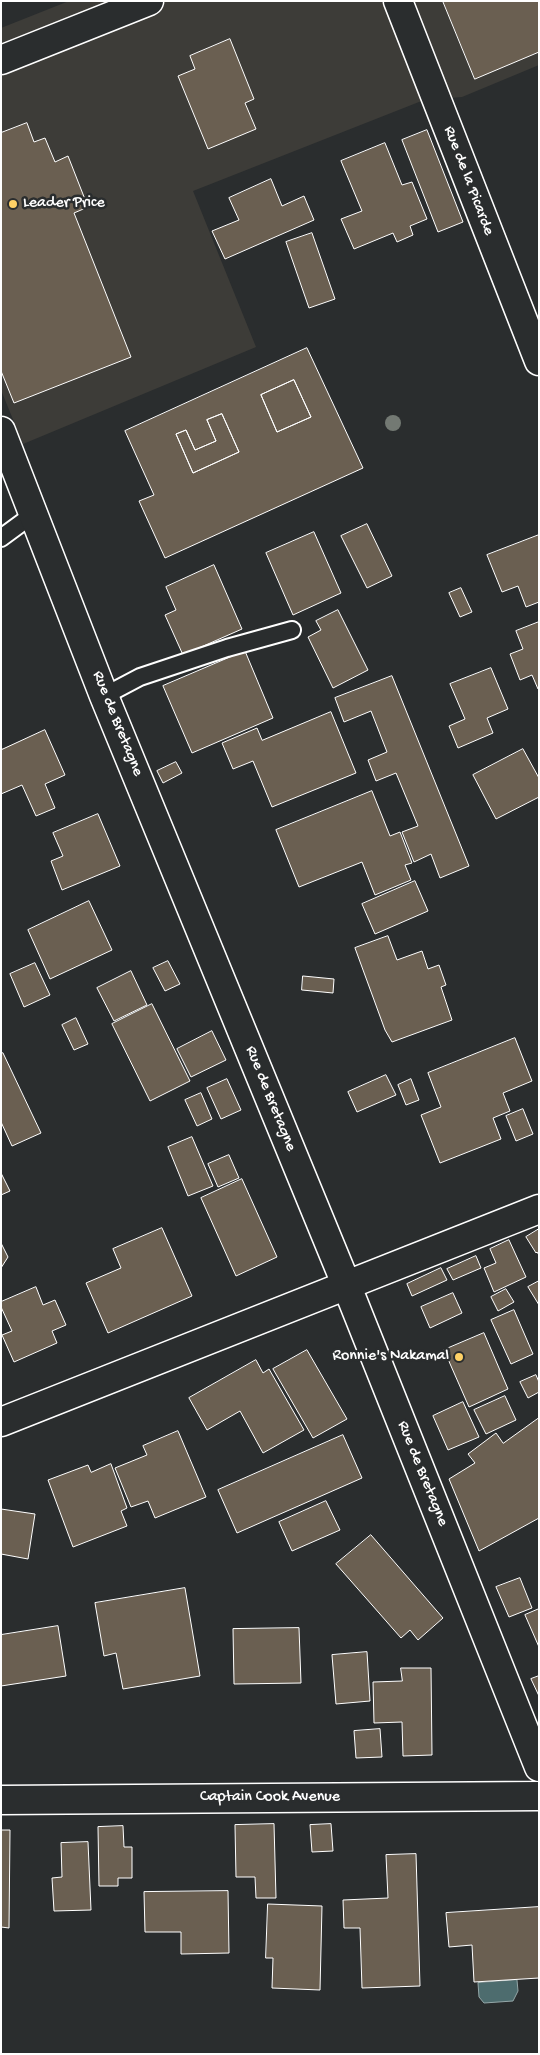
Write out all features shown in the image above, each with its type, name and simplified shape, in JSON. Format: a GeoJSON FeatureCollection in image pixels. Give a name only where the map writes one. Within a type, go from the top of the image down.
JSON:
{"type":"FeatureCollection","features":[{"type":"Feature","properties":{"kind":"street"},"geometry":{"type":"LineString","coordinates":[[1,60],[150,1]]}},
{"type":"Feature","properties":{"kind":"street","name":"Rue de la Picarde"},"geometry":{"type":"LineString","coordinates":[[398,1],[539,360]]}},
{"type":"Feature","properties":{"kind":"street","name":"Rue de Bretagne"},"geometry":{"type":"LineString","coordinates":[[1,431],[35,513],[104,696],[346,1284],[539,1767]]}},
{"type":"Feature","properties":{"kind":"street"},"geometry":{"type":"LineString","coordinates":[[1,1422],[539,1209]]}},
{"type":"Feature","properties":{"kind":"street","name":"Captain Cook Avenue"},"geometry":{"type":"LineString","coordinates":[[1,1800],[539,1796]]}},
{"type":"Feature","properties":{"kind":"lane"},"geometry":{"type":"LineString","coordinates":[[1,538],[35,513]]}},
{"type":"Feature","properties":{"kind":"lane"},"geometry":{"type":"LineString","coordinates":[[104,696],[140,677],[227,648],[292,630]]}},
{"type":"Feature","properties":{"kind":"shaded area"},"geometry":{"type":"Polygon","coordinates":[[[69,1],[539,1],[539,65],[462,97],[424,100],[193,191],[256,347],[23,444],[1,390],[1,28],[69,1]]]}},
{"type":"Feature","properties":{"kind":"water"},"geometry":{"type":"Polygon","coordinates":[[[517,1980],[518,1991],[513,2001],[484,2003],[479,1997],[478,1983],[517,1980]]]}},
{"type":"Feature","properties":{"kind":"building"},"geometry":{"type":"Polygon","coordinates":[[[443,1],[539,1],[539,52],[475,79],[443,1]]]}},
{"type":"Feature","properties":{"kind":"building"},"geometry":{"type":"Polygon","coordinates":[[[230,39],[254,99],[245,103],[256,129],[208,149],[178,76],[195,69],[190,56],[230,39]]]}},
{"type":"Feature","properties":{"kind":"building"},"geometry":{"type":"Polygon","coordinates":[[[27,123],[34,142],[45,138],[55,162],[68,156],[88,207],[74,213],[131,357],[14,403],[1,371],[1,133],[27,123]]]}},
{"type":"Feature","properties":{"kind":"building"},"geometry":{"type":"Polygon","coordinates":[[[427,130],[463,222],[438,232],[402,140],[427,130]]]}},
{"type":"Feature","properties":{"kind":"building"},"geometry":{"type":"Polygon","coordinates":[[[385,143],[402,185],[412,182],[427,219],[410,226],[413,235],[397,242],[393,233],[354,249],[341,219],[362,211],[341,161],[385,143]]]}},
{"type":"Feature","properties":{"kind":"building"},"geometry":{"type":"Polygon","coordinates":[[[271,179],[282,206],[304,196],[314,220],[225,259],[212,231],[239,220],[229,198],[271,179]]]}},
{"type":"Feature","properties":{"kind":"building"},"geometry":{"type":"Polygon","coordinates":[[[312,233],[335,299],[309,308],[286,242],[312,233]]]}},
{"type":"Feature","properties":{"kind":"building"},"geometry":{"type":"Polygon","coordinates":[[[307,348],[363,468],[165,558],[139,501],[154,495],[125,431],[307,348]],[[294,380],[261,395],[277,432],[311,417],[294,380]],[[222,414],[207,420],[216,441],[195,450],[186,430],[176,434],[193,473],[239,452],[222,414]]]}},
{"type":"Feature","properties":{"kind":"building"},"geometry":{"type":"Polygon","coordinates":[[[294,380],[311,417],[277,432],[261,395],[294,380]]]}},
{"type":"Feature","properties":{"kind":"building"},"geometry":{"type":"Polygon","coordinates":[[[222,414],[239,452],[193,473],[176,434],[186,430],[195,450],[216,441],[207,420],[222,414]]]}},
{"type":"Feature","properties":{"kind":"building"},"geometry":{"type":"Polygon","coordinates":[[[367,524],[392,576],[367,588],[341,536],[367,524]]]}},
{"type":"Feature","properties":{"kind":"building"},"geometry":{"type":"Polygon","coordinates":[[[314,532],[341,593],[293,615],[266,553],[314,532]]]}},
{"type":"Feature","properties":{"kind":"building"},"geometry":{"type":"Polygon","coordinates":[[[539,535],[539,602],[526,607],[518,586],[502,592],[487,555],[539,535]]]}},
{"type":"Feature","properties":{"kind":"building"},"geometry":{"type":"Polygon","coordinates":[[[214,565],[242,629],[183,655],[165,615],[176,610],[166,587],[214,565]]]}},
{"type":"Feature","properties":{"kind":"building"},"geometry":{"type":"Polygon","coordinates":[[[461,588],[472,612],[460,617],[449,593],[461,588]]]}},
{"type":"Feature","properties":{"kind":"building"},"geometry":{"type":"Polygon","coordinates":[[[338,610],[368,670],[333,688],[308,637],[321,630],[316,621],[338,610]]]}},
{"type":"Feature","properties":{"kind":"building"},"geometry":{"type":"Polygon","coordinates":[[[539,622],[538,689],[532,675],[520,680],[510,654],[523,649],[516,631],[539,622]]]}},
{"type":"Feature","properties":{"kind":"building"},"geometry":{"type":"Polygon","coordinates":[[[245,651],[273,718],[192,753],[163,686],[245,651]]]}},
{"type":"Feature","properties":{"kind":"building"},"geometry":{"type":"Polygon","coordinates":[[[491,668],[508,709],[487,718],[493,733],[458,748],[449,726],[465,719],[450,684],[491,668]]]}},
{"type":"Feature","properties":{"kind":"building"},"geometry":{"type":"Polygon","coordinates":[[[392,676],[469,866],[440,878],[431,854],[414,862],[402,832],[418,826],[396,773],[376,781],[368,760],[387,752],[371,711],[344,722],[335,698],[392,676]]]}},
{"type":"Feature","properties":{"kind":"building"},"geometry":{"type":"Polygon","coordinates":[[[331,712],[356,773],[272,807],[253,761],[233,769],[222,743],[257,728],[262,740],[331,712]]]}},
{"type":"Feature","properties":{"kind":"building"},"geometry":{"type":"Polygon","coordinates":[[[45,730],[65,775],[45,784],[55,808],[36,816],[22,785],[1,794],[1,747],[2,749],[45,730]]]}},
{"type":"Feature","properties":{"kind":"building"},"geometry":{"type":"Polygon","coordinates":[[[523,749],[539,778],[539,797],[496,819],[473,775],[523,749]]]}},
{"type":"Feature","properties":{"kind":"building"},"geometry":{"type":"Polygon","coordinates":[[[176,762],[182,773],[163,783],[157,771],[176,762]]]}},
{"type":"Feature","properties":{"kind":"building"},"geometry":{"type":"Polygon","coordinates":[[[372,791],[390,836],[400,832],[412,863],[405,865],[411,880],[375,895],[362,862],[299,887],[276,830],[372,791]]]}},
{"type":"Feature","properties":{"kind":"building"},"geometry":{"type":"Polygon","coordinates":[[[98,814],[120,866],[62,890],[51,861],[63,856],[53,833],[98,814]]]}},
{"type":"Feature","properties":{"kind":"building"},"geometry":{"type":"Polygon","coordinates":[[[415,881],[428,911],[375,934],[362,904],[415,881]]]}},
{"type":"Feature","properties":{"kind":"building"},"geometry":{"type":"Polygon","coordinates":[[[89,901],[112,950],[50,979],[28,930],[89,901]]]}},
{"type":"Feature","properties":{"kind":"building"},"geometry":{"type":"Polygon","coordinates":[[[388,936],[397,960],[422,951],[428,969],[439,965],[446,985],[441,987],[452,1020],[392,1042],[385,1030],[355,948],[388,936]]]}},
{"type":"Feature","properties":{"kind":"building"},"geometry":{"type":"Polygon","coordinates":[[[168,961],[180,984],[165,991],[153,968],[168,961]]]}},
{"type":"Feature","properties":{"kind":"building"},"geometry":{"type":"Polygon","coordinates":[[[35,963],[50,995],[24,1007],[10,974],[35,963]]]}},
{"type":"Feature","properties":{"kind":"building"},"geometry":{"type":"Polygon","coordinates":[[[131,971],[147,1005],[114,1021],[97,988],[131,971]]]}},
{"type":"Feature","properties":{"kind":"building"},"geometry":{"type":"Polygon","coordinates":[[[303,976],[334,979],[333,993],[302,990],[303,976]]]}},
{"type":"Feature","properties":{"kind":"building"},"geometry":{"type":"Polygon","coordinates":[[[152,1004],[190,1081],[150,1101],[112,1024],[152,1004]]]}},
{"type":"Feature","properties":{"kind":"building"},"geometry":{"type":"Polygon","coordinates":[[[76,1018],[88,1044],[74,1050],[62,1025],[76,1018]]]}},
{"type":"Feature","properties":{"kind":"building"},"geometry":{"type":"Polygon","coordinates":[[[212,1031],[226,1060],[191,1077],[177,1049],[212,1031]]]}},
{"type":"Feature","properties":{"kind":"building"},"geometry":{"type":"Polygon","coordinates":[[[515,1038],[532,1081],[503,1093],[510,1111],[493,1118],[501,1139],[440,1163],[421,1115],[441,1107],[428,1073],[515,1038]]]}},
{"type":"Feature","properties":{"kind":"building"},"geometry":{"type":"Polygon","coordinates":[[[3,1053],[41,1133],[12,1146],[1,1122],[1,1054],[3,1053]]]}},
{"type":"Feature","properties":{"kind":"building"},"geometry":{"type":"Polygon","coordinates":[[[386,1075],[396,1095],[357,1112],[348,1092],[386,1075]]]}},
{"type":"Feature","properties":{"kind":"building"},"geometry":{"type":"Polygon","coordinates":[[[227,1079],[241,1110],[221,1119],[207,1088],[227,1079]]]}},
{"type":"Feature","properties":{"kind":"building"},"geometry":{"type":"Polygon","coordinates":[[[411,1079],[419,1100],[406,1105],[398,1085],[411,1079]]]}},
{"type":"Feature","properties":{"kind":"building"},"geometry":{"type":"Polygon","coordinates":[[[201,1093],[212,1119],[197,1126],[185,1100],[201,1093]]]}},
{"type":"Feature","properties":{"kind":"building"},"geometry":{"type":"Polygon","coordinates":[[[523,1109],[533,1134],[516,1141],[506,1116],[523,1109]]]}},
{"type":"Feature","properties":{"kind":"building"},"geometry":{"type":"Polygon","coordinates":[[[192,1137],[213,1186],[188,1196],[168,1147],[192,1137]]]}},
{"type":"Feature","properties":{"kind":"building"},"geometry":{"type":"Polygon","coordinates":[[[229,1155],[239,1178],[218,1187],[208,1164],[229,1155]]]}},
{"type":"Feature","properties":{"kind":"building"},"geometry":{"type":"Polygon","coordinates":[[[1,1173],[10,1191],[1,1195],[1,1173]]]}},
{"type":"Feature","properties":{"kind":"building"},"geometry":{"type":"Polygon","coordinates":[[[242,1179],[277,1257],[236,1276],[201,1198],[242,1179]]]}},
{"type":"Feature","properties":{"kind":"building"},"geometry":{"type":"Polygon","coordinates":[[[162,1228],[192,1296],[108,1333],[86,1283],[121,1268],[113,1249],[162,1228]]]}},
{"type":"Feature","properties":{"kind":"building"},"geometry":{"type":"Polygon","coordinates":[[[539,1229],[539,1255],[526,1237],[539,1229]]]}},
{"type":"Feature","properties":{"kind":"building"},"geometry":{"type":"Polygon","coordinates":[[[509,1240],[526,1277],[494,1292],[484,1268],[496,1263],[490,1249],[509,1240]]]}},
{"type":"Feature","properties":{"kind":"building"},"geometry":{"type":"Polygon","coordinates":[[[1,1243],[8,1257],[1,1268],[1,1243]]]}},
{"type":"Feature","properties":{"kind":"building"},"geometry":{"type":"Polygon","coordinates":[[[476,1256],[481,1268],[453,1280],[447,1269],[476,1256]]]}},
{"type":"Feature","properties":{"kind":"building"},"geometry":{"type":"Polygon","coordinates":[[[441,1268],[447,1280],[412,1296],[407,1284],[441,1268]]]}},
{"type":"Feature","properties":{"kind":"building"},"geometry":{"type":"Polygon","coordinates":[[[539,1281],[539,1305],[528,1287],[539,1281]]]}},
{"type":"Feature","properties":{"kind":"building"},"geometry":{"type":"Polygon","coordinates":[[[36,1287],[43,1305],[55,1300],[66,1325],[52,1331],[57,1343],[14,1362],[2,1335],[12,1331],[1,1307],[1,1302],[36,1287]]]}},
{"type":"Feature","properties":{"kind":"building"},"geometry":{"type":"Polygon","coordinates":[[[506,1289],[514,1302],[498,1311],[491,1297],[506,1289]]]}},
{"type":"Feature","properties":{"kind":"building"},"geometry":{"type":"Polygon","coordinates":[[[453,1293],[462,1313],[430,1328],[421,1307],[453,1293]]]}},
{"type":"Feature","properties":{"kind":"building"},"geometry":{"type":"Polygon","coordinates":[[[514,1310],[533,1354],[511,1364],[491,1320],[514,1310]]]}},
{"type":"Feature","properties":{"kind":"building"},"geometry":{"type":"Polygon","coordinates":[[[484,1333],[508,1389],[469,1407],[444,1350],[484,1333]]]}},
{"type":"Feature","properties":{"kind":"building"},"geometry":{"type":"Polygon","coordinates":[[[307,1350],[347,1419],[313,1438],[273,1369],[307,1350]]]}},
{"type":"Feature","properties":{"kind":"building"},"geometry":{"type":"Polygon","coordinates":[[[256,1360],[263,1373],[269,1369],[304,1430],[263,1453],[240,1411],[207,1430],[189,1398],[256,1360]]]}},
{"type":"Feature","properties":{"kind":"building"},"geometry":{"type":"Polygon","coordinates":[[[536,1375],[539,1382],[539,1392],[528,1398],[520,1382],[536,1375]]]}},
{"type":"Feature","properties":{"kind":"building"},"geometry":{"type":"Polygon","coordinates":[[[505,1396],[516,1420],[486,1434],[474,1410],[505,1396]]]}},
{"type":"Feature","properties":{"kind":"building"},"geometry":{"type":"Polygon","coordinates":[[[463,1402],[479,1437],[448,1450],[433,1416],[463,1402]]]}},
{"type":"Feature","properties":{"kind":"building"},"geometry":{"type":"Polygon","coordinates":[[[539,1418],[539,1518],[479,1551],[449,1479],[475,1463],[468,1454],[496,1433],[503,1443],[539,1418]]]}},
{"type":"Feature","properties":{"kind":"building"},"geometry":{"type":"Polygon","coordinates":[[[178,1431],[206,1497],[155,1518],[148,1501],[131,1507],[115,1468],[147,1455],[143,1446],[178,1431]]]}},
{"type":"Feature","properties":{"kind":"building"},"geometry":{"type":"Polygon","coordinates":[[[343,1435],[362,1478],[237,1533],[218,1490],[343,1435]]]}},
{"type":"Feature","properties":{"kind":"building"},"geometry":{"type":"Polygon","coordinates":[[[111,1464],[127,1508],[121,1511],[127,1526],[73,1547],[48,1480],[88,1465],[91,1472],[111,1464]]]}},
{"type":"Feature","properties":{"kind":"building"},"geometry":{"type":"Polygon","coordinates":[[[326,1501],[340,1530],[292,1551],[279,1522],[326,1501]]]}},
{"type":"Feature","properties":{"kind":"building"},"geometry":{"type":"Polygon","coordinates":[[[1,1509],[35,1514],[28,1559],[1,1554],[1,1509]]]}},
{"type":"Feature","properties":{"kind":"building"},"geometry":{"type":"Polygon","coordinates":[[[371,1535],[443,1618],[418,1640],[410,1630],[401,1638],[336,1564],[371,1535]]]}},
{"type":"Feature","properties":{"kind":"building"},"geometry":{"type":"Polygon","coordinates":[[[520,1578],[532,1608],[509,1617],[496,1587],[520,1578]]]}},
{"type":"Feature","properties":{"kind":"building"},"geometry":{"type":"Polygon","coordinates":[[[185,1588],[200,1676],[123,1689],[116,1653],[104,1656],[95,1603],[185,1588]]]}},
{"type":"Feature","properties":{"kind":"building"},"geometry":{"type":"Polygon","coordinates":[[[539,1609],[539,1647],[525,1615],[539,1609]]]}},
{"type":"Feature","properties":{"kind":"building"},"geometry":{"type":"Polygon","coordinates":[[[58,1626],[66,1676],[1,1686],[1,1635],[58,1626]]]}},
{"type":"Feature","properties":{"kind":"building"},"geometry":{"type":"Polygon","coordinates":[[[299,1628],[301,1683],[234,1684],[233,1629],[299,1628]]]}},
{"type":"Feature","properties":{"kind":"building"},"geometry":{"type":"Polygon","coordinates":[[[367,1652],[370,1701],[336,1704],[332,1655],[367,1652]]]}},
{"type":"Feature","properties":{"kind":"building"},"geometry":{"type":"Polygon","coordinates":[[[401,1668],[431,1668],[432,1755],[403,1756],[402,1722],[374,1723],[373,1682],[402,1681],[401,1668]]]}},
{"type":"Feature","properties":{"kind":"building"},"geometry":{"type":"Polygon","coordinates":[[[539,1676],[539,1696],[531,1679],[539,1676]]]}},
{"type":"Feature","properties":{"kind":"building"},"geometry":{"type":"Polygon","coordinates":[[[380,1729],[382,1757],[356,1758],[354,1731],[380,1729]]]}},
{"type":"Feature","properties":{"kind":"building"},"geometry":{"type":"Polygon","coordinates":[[[274,1824],[276,1898],[256,1898],[255,1877],[236,1877],[235,1825],[274,1824]]]}},
{"type":"Feature","properties":{"kind":"building"},"geometry":{"type":"Polygon","coordinates":[[[331,1824],[333,1851],[312,1852],[310,1825],[331,1824]]]}},
{"type":"Feature","properties":{"kind":"building"},"geometry":{"type":"Polygon","coordinates":[[[123,1826],[124,1847],[132,1847],[132,1878],[118,1878],[118,1886],[99,1886],[98,1827],[123,1826]]]}},
{"type":"Feature","properties":{"kind":"building"},"geometry":{"type":"Polygon","coordinates":[[[1,1830],[10,1830],[9,1928],[1,1927],[1,1830]]]}},
{"type":"Feature","properties":{"kind":"building"},"geometry":{"type":"Polygon","coordinates":[[[88,1842],[91,1910],[54,1911],[52,1878],[62,1877],[61,1843],[88,1842]]]}},
{"type":"Feature","properties":{"kind":"building"},"geometry":{"type":"Polygon","coordinates":[[[416,1854],[420,1986],[362,1988],[360,1928],[344,1928],[343,1900],[388,1898],[386,1855],[416,1854]]]}},
{"type":"Feature","properties":{"kind":"building"},"geometry":{"type":"Polygon","coordinates":[[[228,1891],[229,1953],[181,1954],[181,1932],[145,1932],[144,1892],[228,1891]]]}},
{"type":"Feature","properties":{"kind":"building"},"geometry":{"type":"Polygon","coordinates":[[[268,1904],[322,1906],[320,1990],[272,1988],[273,1958],[266,1958],[268,1904]]]}},
{"type":"Feature","properties":{"kind":"building"},"geometry":{"type":"Polygon","coordinates":[[[539,1907],[539,1978],[474,1982],[472,1945],[449,1947],[446,1913],[539,1907]]]}},
{"type":"Feature","properties":{"kind":"place","name":"Leader Price"},"geometry":{"type":"Point","coordinates":[13,204]}},
{"type":"Feature","properties":{"kind":"place","name":"Ronnie's Nakamal"},"geometry":{"type":"Point","coordinates":[459,1357]}}]}
